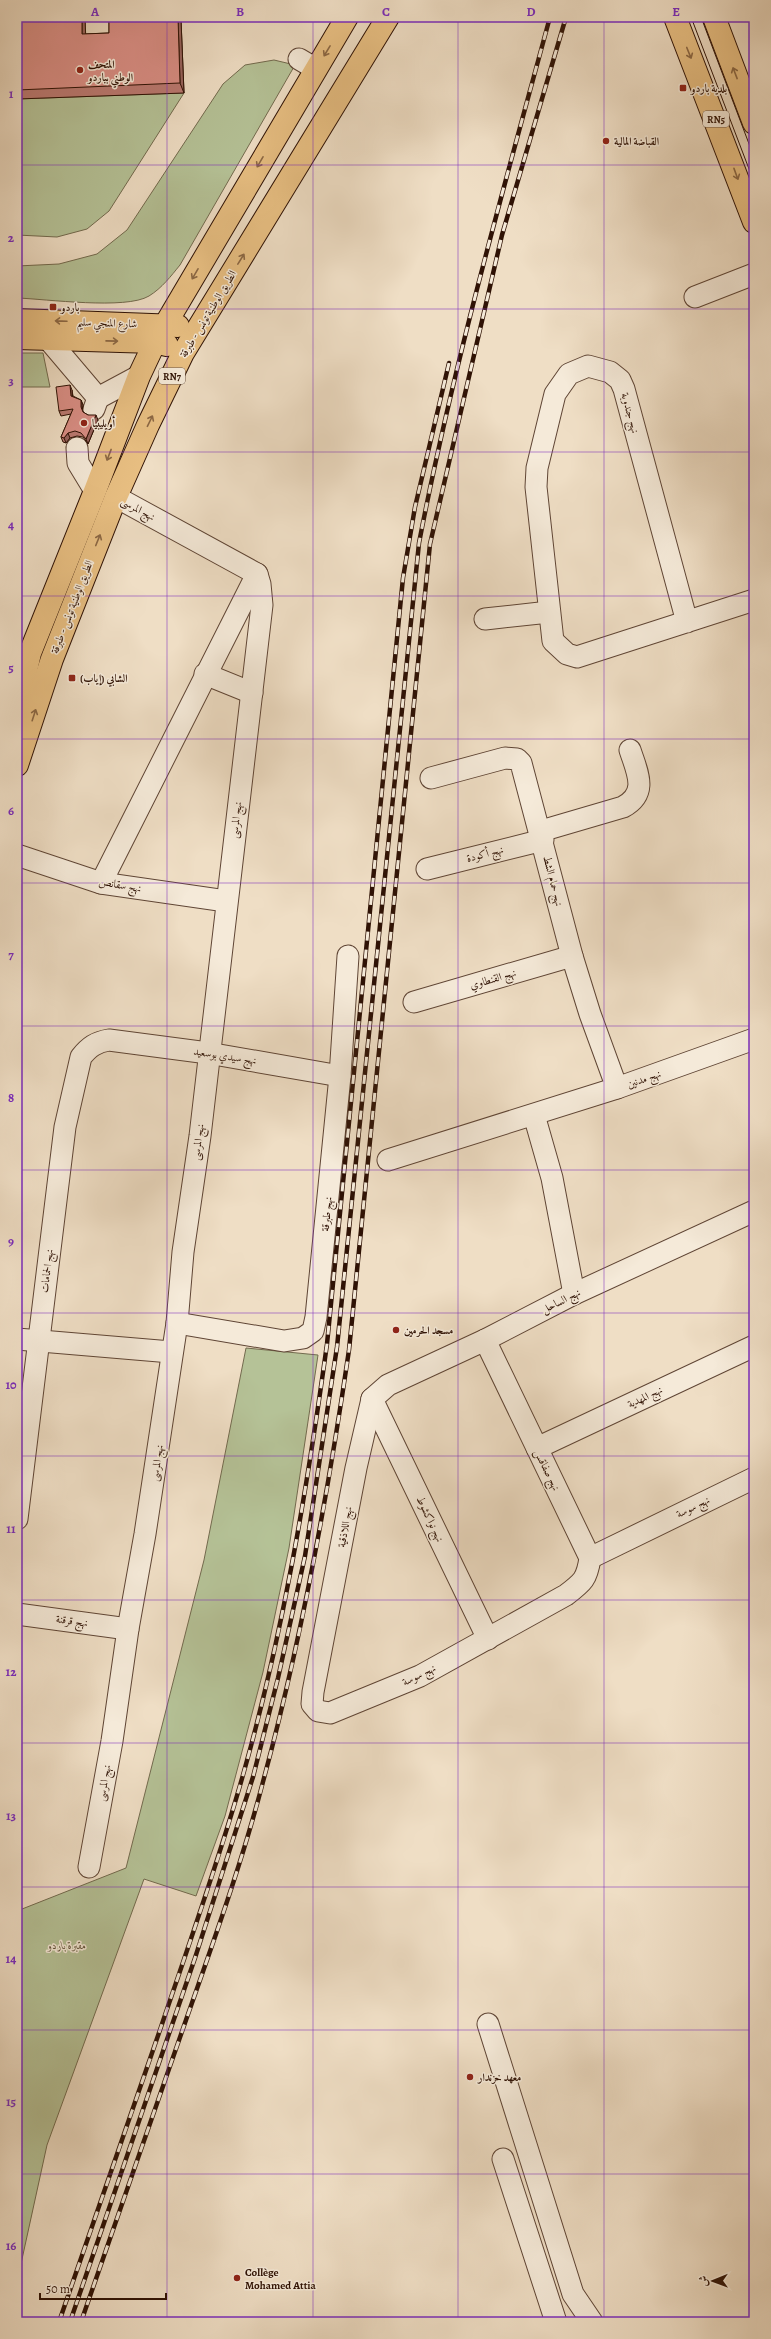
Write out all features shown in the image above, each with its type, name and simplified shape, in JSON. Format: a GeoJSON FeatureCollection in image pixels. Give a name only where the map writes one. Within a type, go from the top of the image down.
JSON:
{"type":"FeatureCollection","features":[{"type":"Feature","properties":{"kind":"main road","name":"الطريق الوطنية تونس - طبرقة"},"geometry":{"type":"LineString","coordinates":[[17,765],[106,494],[139,376],[160,333],[274,139],[307,64],[347,17]]}},
{"type":"Feature","properties":{"kind":"main road","name":"RN5"},"geometry":{"type":"LineString","coordinates":[[675,17],[754,222]]}},
{"type":"Feature","properties":{"kind":"main road"},"geometry":{"type":"LineString","coordinates":[[714,17],[754,123]]}},
{"type":"Feature","properties":{"kind":"main road","name":"الطريق الوطنية تونس - طبرقة"},"geometry":{"type":"LineString","coordinates":[[17,709],[30,653],[106,494],[183,354],[304,158],[380,20]]}},
{"type":"Feature","properties":{"kind":"main road"},"geometry":{"type":"LineString","coordinates":[[274,139],[304,158]]}},
{"type":"Feature","properties":{"kind":"main road","name":"شارع المنجي سليم"},"geometry":{"type":"LineString","coordinates":[[17,320],[160,333],[170,346],[183,354]]}},
{"type":"Feature","properties":{"kind":"main road","name":"شارع المنجي سليم"},"geometry":{"type":"LineString","coordinates":[[17,338],[48,340],[160,333],[182,326],[196,332]]}},
{"type":"Feature","properties":{"kind":"street"},"geometry":{"type":"LineString","coordinates":[[695,297],[754,274]]}},
{"type":"Feature","properties":{"kind":"street"},"geometry":{"type":"LineString","coordinates":[[48,340],[96,404],[139,376]]}},
{"type":"Feature","properties":{"kind":"street","name":"نهج جندوبة"},"geometry":{"type":"LineString","coordinates":[[687,622],[624,389],[620,380],[610,372],[588,366],[570,374],[555,394],[537,468],[537,509],[553,641],[567,654],[577,657],[687,622],[754,600]]}},
{"type":"Feature","properties":{"kind":"street"},"geometry":{"type":"LineString","coordinates":[[77,448],[78,463],[106,494]]}},
{"type":"Feature","properties":{"kind":"street","name":"نهج المرسى"},"geometry":{"type":"LineString","coordinates":[[89,1867],[112,1741],[128,1629],[154,1481],[171,1352],[177,1322],[183,1252],[200,1136],[208,1053],[262,605],[260,584],[257,574],[106,494]]}},
{"type":"Feature","properties":{"kind":"street"},"geometry":{"type":"LineString","coordinates":[[101,883],[205,674],[257,574]]}},
{"type":"Feature","properties":{"kind":"street"},"geometry":{"type":"LineString","coordinates":[[484,619],[549,612]]}},
{"type":"Feature","properties":{"kind":"street"},"geometry":{"type":"LineString","coordinates":[[205,674],[252,692]]}},
{"type":"Feature","properties":{"kind":"street","name":"نهج أكودة"},"geometry":{"type":"LineString","coordinates":[[427,869],[542,836],[623,807],[632,802],[638,791],[639,778],[630,750]]}},
{"type":"Feature","properties":{"kind":"street","name":"نهج حمام الشط"},"geometry":{"type":"LineString","coordinates":[[431,778],[499,759],[517,758],[523,767],[572,956],[590,1014],[617,1088]]}},
{"type":"Feature","properties":{"kind":"street","name":"نهج سقانص"},"geometry":{"type":"LineString","coordinates":[[17,855],[101,883],[226,901]]}},
{"type":"Feature","properties":{"kind":"street","name":"نهج طبرقة"},"geometry":{"type":"LineString","coordinates":[[177,1322],[284,1342],[303,1338],[313,1331],[316,1317],[340,1076],[348,956]]}},
{"type":"Feature","properties":{"kind":"street","name":"نهج القنطاوي"},"geometry":{"type":"LineString","coordinates":[[414,1002],[572,956]]}},
{"type":"Feature","properties":{"kind":"street","name":"نهج مدنين"},"geometry":{"type":"LineString","coordinates":[[388,1160],[617,1088],[754,1039]]}},
{"type":"Feature","properties":{"kind":"street","name":"نهج سيدي بوسعيد"},"geometry":{"type":"LineString","coordinates":[[109,1040],[208,1053],[340,1076]]}},
{"type":"Feature","properties":{"kind":"street","name":"نهج الحمامات"},"geometry":{"type":"LineString","coordinates":[[17,1519],[65,1127],[81,1057],[88,1048],[98,1042],[109,1040]]}},
{"type":"Feature","properties":{"kind":"street"},"geometry":{"type":"LineString","coordinates":[[534,1115],[552,1178],[574,1294]]}},
{"type":"Feature","properties":{"kind":"street","name":"نهج الساحل"},"geometry":{"type":"LineString","coordinates":[[372,1399],[388,1385],[484,1340],[574,1294],[754,1211]]}},
{"type":"Feature","properties":{"kind":"street"},"geometry":{"type":"LineString","coordinates":[[17,1338],[171,1352]]}},
{"type":"Feature","properties":{"kind":"street","name":"نهج صفاقس"},"geometry":{"type":"LineString","coordinates":[[484,1340],[590,1558]]}},
{"type":"Feature","properties":{"kind":"street","name":"نهج المهدية"},"geometry":{"type":"LineString","coordinates":[[537,1448],[754,1346]]}},
{"type":"Feature","properties":{"kind":"street","name":"نهج نواكشوط"},"geometry":{"type":"LineString","coordinates":[[372,1399],[488,1639]]}},
{"type":"Feature","properties":{"kind":"street","name":"نهج اللاذقية"},"geometry":{"type":"LineString","coordinates":[[321,1656],[356,1468],[372,1399]]}},
{"type":"Feature","properties":{"kind":"street","name":"نهج سوسة"},"geometry":{"type":"LineString","coordinates":[[321,1656],[312,1704],[318,1711],[330,1713],[420,1676],[488,1639],[566,1595],[582,1583],[587,1574],[590,1558],[754,1478]]}},
{"type":"Feature","properties":{"kind":"street","name":"نهج قرقنة"},"geometry":{"type":"LineString","coordinates":[[17,1614],[128,1629]]}},
{"type":"Feature","properties":{"kind":"street"},"geometry":{"type":"LineString","coordinates":[[488,2024],[573,2294],[592,2322]]}},
{"type":"Feature","properties":{"kind":"street"},"geometry":{"type":"LineString","coordinates":[[503,2159],[556,2322]]}},
{"type":"Feature","properties":{"kind":"green space"},"geometry":{"type":"Polygon","coordinates":[[[165,17],[233,17],[181,20],[165,17]]]}},
{"type":"Feature","properties":{"kind":"green space"},"geometry":{"type":"Polygon","coordinates":[[[274,60],[295,65],[180,265],[162,286],[149,296],[138,300],[123,302],[85,303],[17,298],[17,266],[59,264],[97,254],[127,230],[223,84],[245,65],[274,60]]]}},
{"type":"Feature","properties":{"kind":"green space"},"geometry":{"type":"Polygon","coordinates":[[[184,93],[109,211],[87,229],[57,237],[17,235],[17,99],[184,93]]]}},
{"type":"Feature","properties":{"kind":"green space"},"geometry":{"type":"Polygon","coordinates":[[[17,353],[43,353],[50,387],[17,387],[17,353]]]}},
{"type":"Feature","properties":{"kind":"green space","name":"مقبرة باردو"},"geometry":{"type":"Polygon","coordinates":[[[246,1348],[318,1355],[289,1548],[263,1672],[225,1816],[196,1896],[144,1879],[47,2145],[17,2282],[17,1911],[126,1868],[204,1560],[246,1348]]]}},
{"type":"Feature","properties":{"kind":"building","name":"المتحف الوطني بباردو"},"geometry":{"type":"Polygon","coordinates":[[[17,17],[82,17],[82,34],[109,33],[109,17],[178,17],[180,83],[17,90],[17,17]]]}},
{"type":"Feature","properties":{"kind":"building"},"geometry":{"type":"Polygon","coordinates":[[[70,385],[71,396],[81,400],[83,412],[88,415],[96,415],[86,439],[81,433],[75,431],[68,433],[64,438],[61,437],[73,409],[59,411],[56,387],[70,385]]]}},
{"type":"Feature","properties":{"kind":"tram line"},"geometry":{"type":"LineString","coordinates":[[691,17],[754,182]]}},
{"type":"Feature","properties":{"kind":"tram line"},"geometry":{"type":"LineString","coordinates":[[701,17],[754,157]]}},
{"type":"Feature","properties":{"kind":"railway"},"geometry":{"type":"LineString","coordinates":[[70,2322],[195,1958],[253,1777],[278,1678],[305,1556],[337,1347],[419,543],[432,477],[463,345],[550,17]]}},
{"type":"Feature","properties":{"kind":"railway"},"geometry":{"type":"LineString","coordinates":[[81,2322],[237,1870],[256,1809],[278,1725],[302,1619],[323,1512],[349,1350],[430,544],[502,235],[566,17]]}},
{"type":"Feature","properties":{"kind":"railway"},"geometry":{"type":"LineString","coordinates":[[59,2322],[204,1902],[224,1839],[257,1722],[282,1615],[311,1453],[327,1344],[403,578],[415,507],[449,363]]}},
{"type":"Feature","properties":{"kind":"place","name":"المتحف الوطني بباردو"},"geometry":{"type":"Point","coordinates":[80,70]}},
{"type":"Feature","properties":{"kind":"place","name":"بلدية باردو"},"geometry":{"type":"Point","coordinates":[683,88]}},
{"type":"Feature","properties":{"kind":"place","name":"القباضة المالية"},"geometry":{"type":"Point","coordinates":[606,141]}},
{"type":"Feature","properties":{"kind":"place","name":"باردو"},"geometry":{"type":"Point","coordinates":[53,307]}},
{"type":"Feature","properties":{"kind":"place","name":"أويليبيا"},"geometry":{"type":"Point","coordinates":[84,423]}},
{"type":"Feature","properties":{"kind":"place","name":"الشابي (إياب)"},"geometry":{"type":"Point","coordinates":[72,678]}},
{"type":"Feature","properties":{"kind":"place","name":"مسجد الحرمين"},"geometry":{"type":"Point","coordinates":[396,1330]}},
{"type":"Feature","properties":{"kind":"place","name":"معهد خزندار"},"geometry":{"type":"Point","coordinates":[470,2077]}},
{"type":"Feature","properties":{"kind":"place","name":"Collège Mohamed Attia"},"geometry":{"type":"Point","coordinates":[237,2278]}}]}
